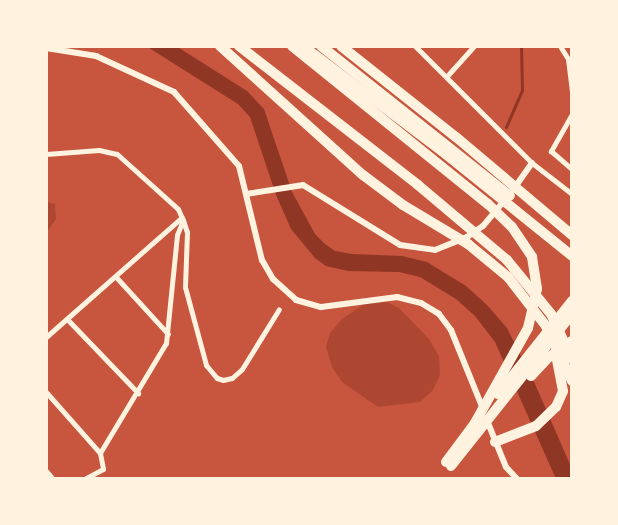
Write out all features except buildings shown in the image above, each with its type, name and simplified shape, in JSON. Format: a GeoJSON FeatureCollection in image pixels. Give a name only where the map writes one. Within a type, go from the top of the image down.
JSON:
{"type":"FeatureCollection","features":[{"type":"Feature","properties":{"kind":"highway"},"geometry":{"type":"LineString","coordinates":[[220,46],[356,169],[403,205],[489,259],[521,292],[546,326],[572,380]]}},
{"type":"Feature","properties":{"kind":"highway"},"geometry":{"type":"LineString","coordinates":[[239,46],[418,185],[507,260],[551,314],[572,359]]}},
{"type":"Feature","properties":{"kind":"highway"},"geometry":{"type":"LineString","coordinates":[[292,46],[501,216],[524,242],[536,272],[536,298],[528,328],[478,426]]}},
{"type":"Feature","properties":{"kind":"highway"},"geometry":{"type":"LineString","coordinates":[[303,46],[435,146],[572,256]]}},
{"type":"Feature","properties":{"kind":"highway"},"geometry":{"type":"LineString","coordinates":[[321,46],[572,248]]}},
{"type":"Feature","properties":{"kind":"highway"},"geometry":{"type":"LineString","coordinates":[[340,46],[456,137],[572,235]]}},
{"type":"Feature","properties":{"kind":"highway"},"geometry":{"type":"LineString","coordinates":[[496,442],[544,421],[556,407],[563,391],[560,367],[521,292]]}},
{"type":"Feature","properties":{"kind":"highway"},"geometry":{"type":"LineString","coordinates":[[448,464],[572,301]]}},
{"type":"Feature","properties":{"kind":"highway"},"geometry":{"type":"LineString","coordinates":[[478,426],[572,314]]}},
{"type":"Feature","properties":{"kind":"highway"},"geometry":{"type":"LineString","coordinates":[[478,426],[540,366],[572,341]]}},
{"type":"Feature","properties":{"kind":"street"},"geometry":{"type":"LineString","coordinates":[[414,46],[447,76],[532,163],[572,194]]}},
{"type":"Feature","properties":{"kind":"street"},"geometry":{"type":"LineString","coordinates":[[447,76],[474,46]]}},
{"type":"Feature","properties":{"kind":"street"},"geometry":{"type":"LineString","coordinates":[[560,46],[568,59],[572,91]]}},
{"type":"Feature","properties":{"kind":"street"},"geometry":{"type":"LineString","coordinates":[[46,48],[96,56],[174,92],[239,166],[262,260],[273,279],[296,300],[321,307],[338,307],[397,296],[421,303],[439,314],[460,347],[506,467],[517,479]]}},
{"type":"Feature","properties":{"kind":"street"},"geometry":{"type":"LineString","coordinates":[[572,114],[551,151],[572,169]]}},
{"type":"Feature","properties":{"kind":"street"},"geometry":{"type":"LineString","coordinates":[[46,154],[99,150],[117,154],[143,175],[183,218],[186,232],[185,287],[206,365],[218,378],[222,380],[232,378],[242,369],[279,309]]}},
{"type":"Feature","properties":{"kind":"street"},"geometry":{"type":"LineString","coordinates":[[246,194],[296,184],[319,193],[400,245],[435,250],[453,243],[483,226],[532,163]]}},
{"type":"Feature","properties":{"kind":"street"},"geometry":{"type":"LineString","coordinates":[[46,337],[183,218]]}},
{"type":"Feature","properties":{"kind":"street"},"geometry":{"type":"LineString","coordinates":[[100,454],[138,393],[168,334],[177,235],[183,218]]}},
{"type":"Feature","properties":{"kind":"street"},"geometry":{"type":"LineString","coordinates":[[116,277],[168,334]]}},
{"type":"Feature","properties":{"kind":"street"},"geometry":{"type":"LineString","coordinates":[[67,318],[138,393]]}},
{"type":"Feature","properties":{"kind":"street"},"geometry":{"type":"LineString","coordinates":[[46,392],[100,454],[103,469],[84,479]]}},
{"type":"Feature","properties":{"kind":"street"},"geometry":{"type":"LineString","coordinates":[[46,471],[53,479]]}},
{"type":"Feature","properties":{"kind":"shaded area"},"geometry":{"type":"Polygon","coordinates":[[[146,46],[176,46],[247,91],[264,109],[292,192],[315,234],[325,244],[335,251],[352,254],[402,256],[427,262],[466,286],[487,305],[507,328],[535,384],[572,469],[572,479],[556,479],[495,342],[475,316],[456,299],[420,277],[399,272],[348,271],[326,266],[315,258],[291,229],[276,195],[250,117],[238,104],[146,46]]]}},
{"type":"Feature","properties":{"kind":"shaded area"},"geometry":{"type":"Polygon","coordinates":[[[46,202],[55,204],[56,219],[46,233],[46,202]]]}},
{"type":"Feature","properties":{"kind":"shaded area"},"geometry":{"type":"Polygon","coordinates":[[[369,301],[385,301],[399,308],[429,339],[439,356],[440,375],[433,390],[420,402],[378,407],[342,382],[332,367],[326,347],[330,333],[342,319],[369,301]]]}},
{"type":"Feature","properties":{"kind":"waterway"},"geometry":{"type":"LineString","coordinates":[[506,127],[522,90],[521,46]]}}]}
